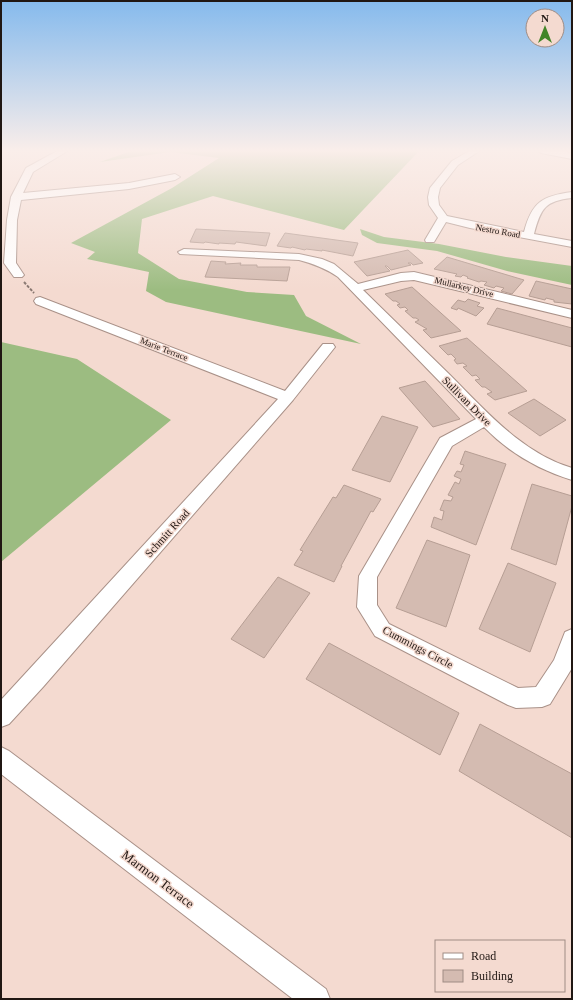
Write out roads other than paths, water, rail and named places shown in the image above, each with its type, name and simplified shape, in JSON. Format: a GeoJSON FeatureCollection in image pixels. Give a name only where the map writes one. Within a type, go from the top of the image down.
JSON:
{"type":"FeatureCollection","features":[{"type":"Feature","properties":{"kind":"street"},"geometry":{"type":"LineString","coordinates":[[18,276],[10,263],[6,220],[16,197],[19,197]]}},
{"type":"Feature","properties":{"kind":"street"},"geometry":{"type":"LineString","coordinates":[[430,240],[442,218],[434,205],[433,197]]}},
{"type":"Feature","properties":{"kind":"street"},"geometry":{"type":"LineString","coordinates":[[528,236],[535,212],[542,204],[553,198],[561,197]]}},
{"type":"Feature","properties":{"kind":"street","name":"Nestro Road"},"geometry":{"type":"LineString","coordinates":[[442,218],[470,225],[572,244]]}},
{"type":"Feature","properties":{"kind":"street"},"geometry":{"type":"LineString","coordinates":[[184,252],[280,255],[318,261],[330,266],[355,288]]}},
{"type":"Feature","properties":{"kind":"street","name":"Mullarkey Drive"},"geometry":{"type":"LineString","coordinates":[[355,288],[401,276],[414,276],[572,314]]}},
{"type":"Feature","properties":{"kind":"street","name":"Sullivan Drive"},"geometry":{"type":"LineString","coordinates":[[355,288],[497,432],[519,448],[542,461],[572,474]]}},
{"type":"Feature","properties":{"kind":"street","name":"Marie Terrace"},"geometry":{"type":"LineString","coordinates":[[40,301],[288,397]]}},
{"type":"Feature","properties":{"kind":"street","name":"Schmitt Road"},"geometry":{"type":"LineString","coordinates":[[1,716],[40,675],[288,397],[328,347]]}},
{"type":"Feature","properties":{"kind":"street","name":"Cummings Circle"},"geometry":{"type":"LineString","coordinates":[[486,420],[446,442],[368,576],[367,607],[382,630],[516,698],[542,697],[563,664],[572,638]]}},
{"type":"Feature","properties":{"kind":"street","name":"Marmon Terrace"},"geometry":{"type":"LineString","coordinates":[[1,759],[316,999]]}}]}
